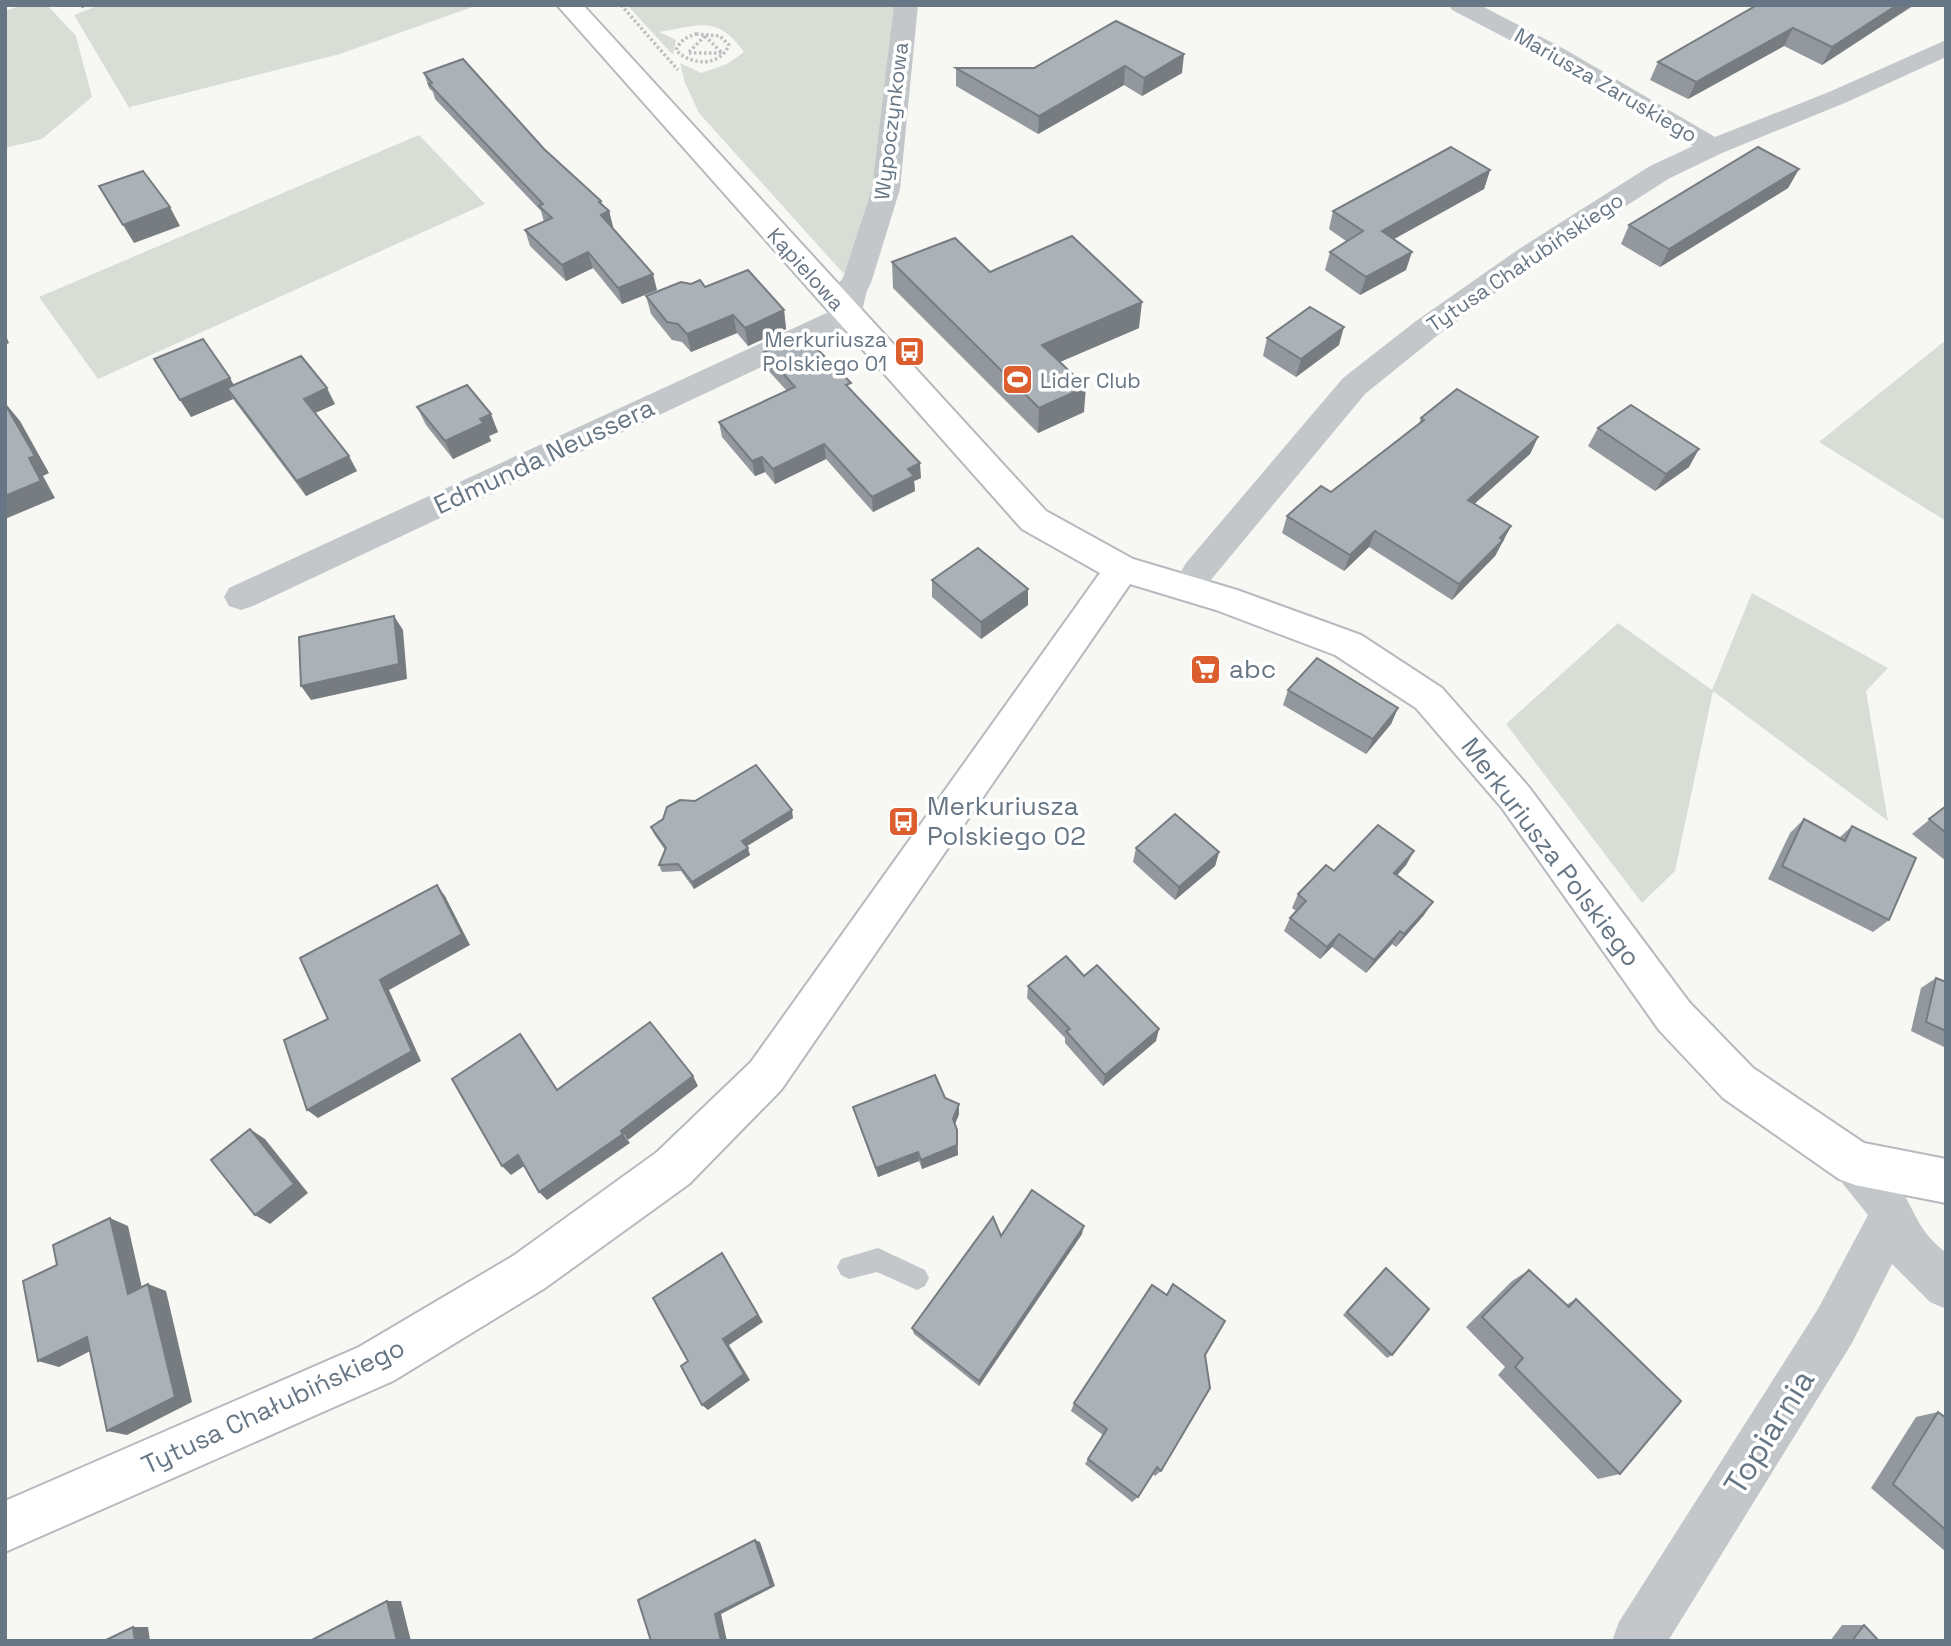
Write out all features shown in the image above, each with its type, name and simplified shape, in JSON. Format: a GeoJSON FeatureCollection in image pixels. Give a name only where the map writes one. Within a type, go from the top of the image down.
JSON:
{"type":"FeatureCollection","features":[{"type":"Feature","properties":{"kind":"street","name":"Kąpielowa"},"geometry":{"type":"LineString","coordinates":[[569,5],[1034,520],[1122,569]]}},
{"type":"Feature","properties":{"kind":"street","name":"Wypoczynkowa"},"geometry":{"type":"LineString","coordinates":[[847,315],[850,287],[856,284],[886,189],[906,5]]}},
{"type":"Feature","properties":{"kind":"street","name":"Mariusza Zaruskiego"},"geometry":{"type":"LineString","coordinates":[[1461,5],[1558,55],[1713,146]]}},
{"type":"Feature","properties":{"kind":"street","name":"Tytusa Chałubińskiego"},"geometry":{"type":"LineString","coordinates":[[1188,589],[1198,572],[1354,386],[1427,328],[1545,244],[1660,173],[1713,146],[1838,97],[1946,47]]}},
{"type":"Feature","properties":{"kind":"street","name":"Edmunda Neussera"},"geometry":{"type":"LineString","coordinates":[[242,597],[847,315]]}},
{"type":"Feature","properties":{"kind":"street","name":"Tytusa Chałubińskiego"},"geometry":{"type":"LineString","coordinates":[[5,1527],[376,1364],[530,1272],[673,1168],[766,1076],[1122,569]]}},
{"type":"Feature","properties":{"kind":"street","name":"Merkuriusza Polskiego"},"geometry":{"type":"LineString","coordinates":[[1122,569],[1225,599],[1348,645],[1429,698],[1515,797],[1674,1016],[1738,1083],[1855,1163],[1946,1181]]}},
{"type":"Feature","properties":{"kind":"street"},"geometry":{"type":"LineString","coordinates":[[1855,1163],[1882,1196],[1908,1248],[1946,1286]]}},
{"type":"Feature","properties":{"kind":"street","name":"Topiarnia"},"geometry":{"type":"LineString","coordinates":[[1638,1641],[1835,1326],[1891,1218]]}},
{"type":"Feature","properties":{"kind":"lane"},"geometry":{"type":"LineString","coordinates":[[849,1267],[878,1260],[917,1278]]}},
{"type":"Feature","properties":{"kind":"path"},"geometry":{"type":"LineString","coordinates":[[712,34],[726,40],[728,50],[705,62],[695,62],[679,56],[676,50],[684,38],[703,35],[712,34]]}},
{"type":"Feature","properties":{"kind":"path"},"geometry":{"type":"LineString","coordinates":[[688,53],[703,35]]}},
{"type":"Feature","properties":{"kind":"path"},"geometry":{"type":"LineString","coordinates":[[703,35],[723,54]]}},
{"type":"Feature","properties":{"kind":"path"},"geometry":{"type":"LineString","coordinates":[[670,59],[688,53],[723,54]]}},
{"type":"Feature","properties":{"kind":"shaded area"},"geometry":{"type":"Polygon","coordinates":[[[22,5],[47,5],[76,36],[92,97],[42,139],[5,148],[5,11],[22,5]]]}},
{"type":"Feature","properties":{"kind":"shaded area"},"geometry":{"type":"Polygon","coordinates":[[[100,5],[478,5],[340,54],[130,107],[131,111],[74,15],[100,5]]]}},
{"type":"Feature","properties":{"kind":"shaded area"},"geometry":{"type":"Polygon","coordinates":[[[627,5],[898,5],[874,197],[857,264],[843,273],[699,113],[685,83],[680,63],[701,73],[727,64],[744,52],[734,40],[716,27],[706,25],[659,32],[676,40],[673,55],[627,5]]]}},
{"type":"Feature","properties":{"kind":"shaded area"},"geometry":{"type":"Polygon","coordinates":[[[419,135],[485,204],[98,379],[39,297],[419,135]]]}},
{"type":"Feature","properties":{"kind":"shaded area"},"geometry":{"type":"Polygon","coordinates":[[[1946,340],[1946,521],[1819,442],[1946,340]]]}},
{"type":"Feature","properties":{"kind":"shaded area"},"geometry":{"type":"Polygon","coordinates":[[[1752,593],[1888,668],[1866,691],[1888,821],[1713,691],[1675,871],[1642,903],[1506,724],[1618,623],[1712,690],[1752,593]]]}},
{"type":"Feature","properties":{"kind":"building"},"geometry":{"type":"Polygon","coordinates":[[[1757,5],[1897,5],[1832,47],[1793,28],[1696,82],[1658,62],[1757,5]]]}},
{"type":"Feature","properties":{"kind":"building"},"geometry":{"type":"Polygon","coordinates":[[[1116,21],[1184,54],[1144,78],[1125,66],[1039,116],[956,68],[1034,68],[1116,21]]]}},
{"type":"Feature","properties":{"kind":"building"},"geometry":{"type":"Polygon","coordinates":[[[463,59],[544,149],[601,201],[599,202],[609,211],[601,215],[653,274],[618,288],[588,252],[562,265],[525,230],[552,218],[539,206],[543,204],[429,84],[432,83],[424,73],[463,59]]]}},
{"type":"Feature","properties":{"kind":"building"},"geometry":{"type":"Polygon","coordinates":[[[1451,147],[1490,170],[1382,231],[1412,252],[1366,277],[1330,252],[1363,231],[1333,211],[1451,147]]]}},
{"type":"Feature","properties":{"kind":"building"},"geometry":{"type":"Polygon","coordinates":[[[1758,147],[1799,169],[1669,249],[1629,225],[1758,147]]]}},
{"type":"Feature","properties":{"kind":"building"},"geometry":{"type":"Polygon","coordinates":[[[143,171],[170,207],[123,225],[99,186],[143,171]]]}},
{"type":"Feature","properties":{"kind":"building"},"geometry":{"type":"Polygon","coordinates":[[[1072,236],[1142,302],[1042,345],[1086,387],[1039,408],[892,262],[955,238],[990,272],[1072,236]]]}},
{"type":"Feature","properties":{"kind":"building"},"geometry":{"type":"Polygon","coordinates":[[[748,270],[784,310],[745,328],[733,315],[687,334],[678,324],[667,322],[646,296],[681,282],[691,284],[700,280],[705,287],[748,270]]]}},
{"type":"Feature","properties":{"kind":"building"},"geometry":{"type":"Polygon","coordinates":[[[1310,307],[1344,327],[1301,359],[1267,338],[1310,307]]]}},
{"type":"Feature","properties":{"kind":"building"},"geometry":{"type":"Polygon","coordinates":[[[802,334],[851,383],[846,385],[920,463],[908,469],[914,476],[872,497],[824,444],[773,469],[762,457],[752,461],[719,422],[795,387],[764,352],[802,334]]]}},
{"type":"Feature","properties":{"kind":"building"},"geometry":{"type":"Polygon","coordinates":[[[203,339],[230,378],[180,400],[154,359],[203,339]]]}},
{"type":"Feature","properties":{"kind":"building"},"geometry":{"type":"Polygon","coordinates":[[[301,356],[327,388],[304,399],[349,456],[297,481],[227,388],[301,356]]]}},
{"type":"Feature","properties":{"kind":"building"},"geometry":{"type":"Polygon","coordinates":[[[467,385],[491,414],[480,419],[484,423],[445,441],[417,407],[467,385]]]}},
{"type":"Feature","properties":{"kind":"building"},"geometry":{"type":"Polygon","coordinates":[[[1457,389],[1538,437],[1468,500],[1511,526],[1500,538],[1503,540],[1459,584],[1375,531],[1350,555],[1287,516],[1321,486],[1331,492],[1424,420],[1421,418],[1457,389]]]}},
{"type":"Feature","properties":{"kind":"building"},"geometry":{"type":"Polygon","coordinates":[[[5,404],[35,456],[29,458],[41,481],[5,496],[5,404]]]}},
{"type":"Feature","properties":{"kind":"building"},"geometry":{"type":"Polygon","coordinates":[[[1631,405],[1699,449],[1666,474],[1598,428],[1631,405]]]}},
{"type":"Feature","properties":{"kind":"building"},"geometry":{"type":"Polygon","coordinates":[[[978,548],[1028,589],[981,622],[932,580],[978,548]]]}},
{"type":"Feature","properties":{"kind":"building"},"geometry":{"type":"Polygon","coordinates":[[[394,616],[399,664],[301,686],[299,637],[394,616]]]}},
{"type":"Feature","properties":{"kind":"building"},"geometry":{"type":"Polygon","coordinates":[[[1317,658],[1398,708],[1373,739],[1288,690],[1317,658]]]}},
{"type":"Feature","properties":{"kind":"building"},"geometry":{"type":"Polygon","coordinates":[[[756,765],[792,810],[742,841],[748,848],[692,882],[678,864],[659,865],[666,848],[651,827],[663,819],[667,807],[680,800],[695,801],[756,765]]]}},
{"type":"Feature","properties":{"kind":"building"},"geometry":{"type":"Polygon","coordinates":[[[1946,806],[1946,833],[1929,819],[1946,806]]]}},
{"type":"Feature","properties":{"kind":"building"},"geometry":{"type":"Polygon","coordinates":[[[1175,814],[1219,852],[1179,887],[1136,848],[1175,814]]]}},
{"type":"Feature","properties":{"kind":"building"},"geometry":{"type":"Polygon","coordinates":[[[1804,819],[1845,841],[1852,826],[1916,858],[1889,920],[1782,866],[1804,819]]]}},
{"type":"Feature","properties":{"kind":"building"},"geometry":{"type":"Polygon","coordinates":[[[1378,825],[1414,851],[1394,873],[1433,902],[1404,934],[1400,931],[1374,960],[1339,934],[1327,947],[1290,918],[1306,901],[1298,894],[1326,865],[1334,871],[1378,825]]]}},
{"type":"Feature","properties":{"kind":"building"},"geometry":{"type":"Polygon","coordinates":[[[437,885],[462,934],[380,980],[412,1051],[307,1110],[284,1040],[328,1019],[300,958],[437,885]]]}},
{"type":"Feature","properties":{"kind":"building"},"geometry":{"type":"Polygon","coordinates":[[[1066,956],[1084,976],[1097,965],[1159,1029],[1105,1075],[1066,1031],[1070,1029],[1028,986],[1066,956]]]}},
{"type":"Feature","properties":{"kind":"building"},"geometry":{"type":"Polygon","coordinates":[[[1936,978],[1946,982],[1946,1031],[1926,1022],[1936,978]]]}},
{"type":"Feature","properties":{"kind":"building"},"geometry":{"type":"Polygon","coordinates":[[[650,1022],[693,1076],[621,1131],[623,1134],[539,1192],[518,1155],[502,1166],[452,1079],[520,1034],[557,1090],[650,1022]]]}},
{"type":"Feature","properties":{"kind":"building"},"geometry":{"type":"Polygon","coordinates":[[[935,1075],[945,1098],[959,1104],[953,1119],[957,1130],[957,1145],[921,1160],[918,1152],[876,1168],[853,1107],[935,1075]]]}},
{"type":"Feature","properties":{"kind":"building"},"geometry":{"type":"Polygon","coordinates":[[[250,1129],[294,1184],[255,1215],[211,1160],[250,1129]]]}},
{"type":"Feature","properties":{"kind":"building"},"geometry":{"type":"Polygon","coordinates":[[[1032,1190],[1084,1226],[979,1381],[912,1328],[993,1217],[1001,1236],[1032,1190]]]}},
{"type":"Feature","properties":{"kind":"building"},"geometry":{"type":"Polygon","coordinates":[[[110,1218],[128,1294],[148,1284],[175,1397],[107,1431],[87,1337],[38,1361],[23,1281],[57,1265],[53,1245],[110,1218]]]}},
{"type":"Feature","properties":{"kind":"building"},"geometry":{"type":"Polygon","coordinates":[[[722,1253],[758,1315],[723,1339],[744,1374],[702,1405],[681,1366],[688,1361],[653,1298],[722,1253]]]}},
{"type":"Feature","properties":{"kind":"building"},"geometry":{"type":"Polygon","coordinates":[[[1386,1268],[1429,1309],[1392,1355],[1347,1312],[1386,1268]]]}},
{"type":"Feature","properties":{"kind":"building"},"geometry":{"type":"Polygon","coordinates":[[[1529,1270],[1569,1307],[1576,1299],[1681,1401],[1620,1474],[1515,1367],[1523,1358],[1482,1317],[1529,1270]]]}},
{"type":"Feature","properties":{"kind":"building"},"geometry":{"type":"Polygon","coordinates":[[[1173,1284],[1225,1321],[1205,1355],[1210,1388],[1161,1471],[1157,1467],[1138,1497],[1088,1459],[1107,1429],[1074,1403],[1152,1285],[1167,1295],[1173,1284]]]}},
{"type":"Feature","properties":{"kind":"building"},"geometry":{"type":"Polygon","coordinates":[[[1938,1412],[1946,1418],[1946,1530],[1893,1484],[1938,1412]]]}},
{"type":"Feature","properties":{"kind":"building"},"geometry":{"type":"Polygon","coordinates":[[[755,1540],[771,1586],[715,1614],[721,1641],[651,1641],[638,1600],[755,1540]]]}},
{"type":"Feature","properties":{"kind":"building"},"geometry":{"type":"Polygon","coordinates":[[[387,1601],[397,1641],[310,1641],[387,1601]]]}},
{"type":"Feature","properties":{"kind":"building"},"geometry":{"type":"Polygon","coordinates":[[[1864,1625],[1879,1641],[1852,1641],[1864,1625]]]}},
{"type":"Feature","properties":{"kind":"building"},"geometry":{"type":"Polygon","coordinates":[[[133,1627],[135,1641],[104,1641],[133,1627]]]}},
{"type":"Feature","properties":{"kind":"place","name":"Merkuriusza Polskiego 01"},"geometry":{"type":"Point","coordinates":[910,351]}},
{"type":"Feature","properties":{"kind":"place","name":"Lider Club"},"geometry":{"type":"Point","coordinates":[1017,380]}},
{"type":"Feature","properties":{"kind":"place","name":"abc"},"geometry":{"type":"Point","coordinates":[1206,669]}},
{"type":"Feature","properties":{"kind":"place","name":"Merkuriusza Polskiego 02"},"geometry":{"type":"Point","coordinates":[904,821]}}]}
